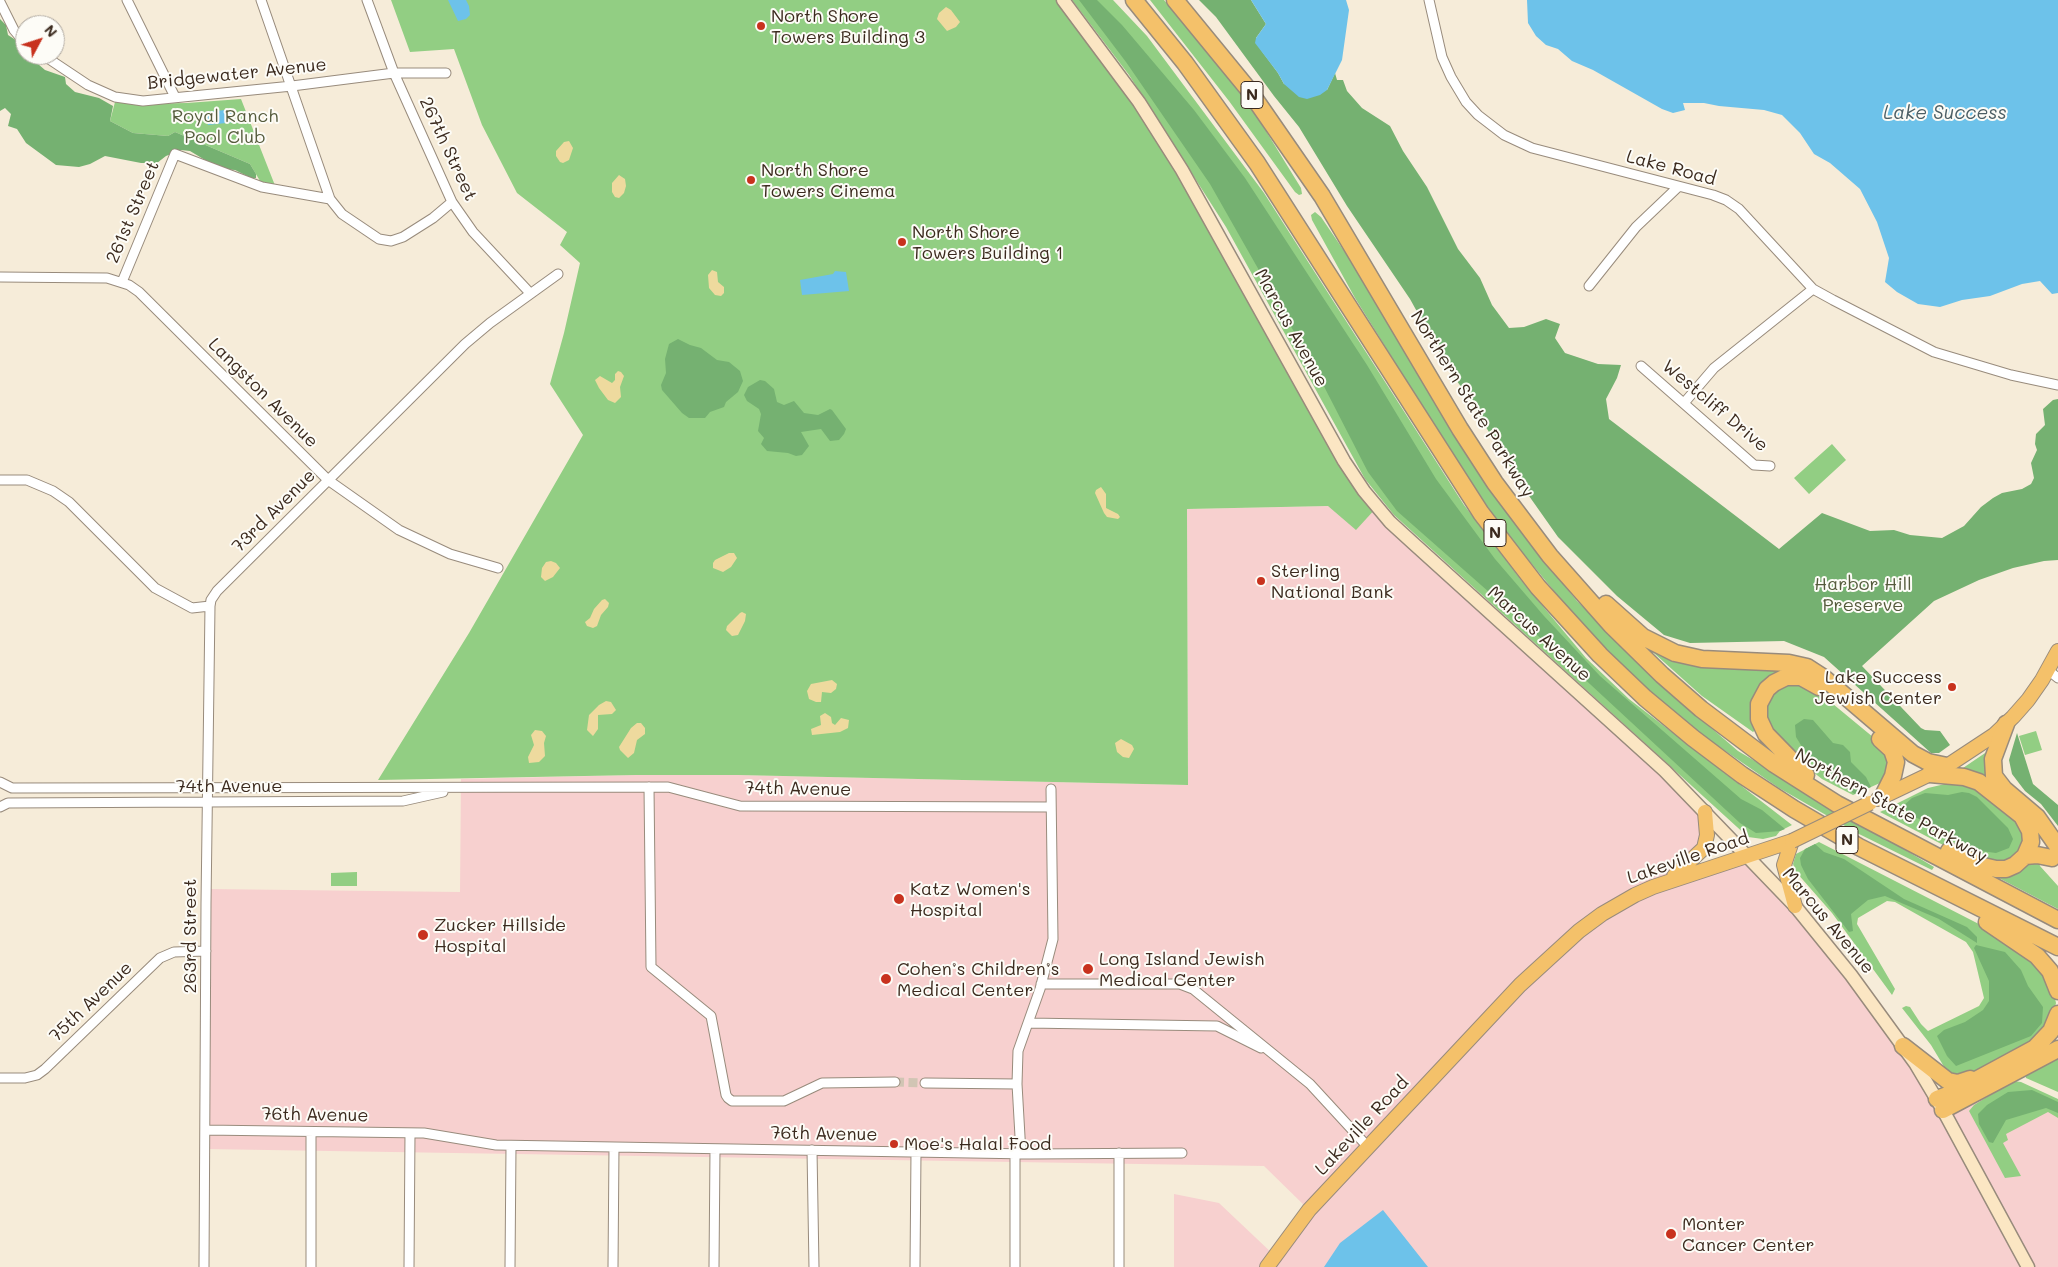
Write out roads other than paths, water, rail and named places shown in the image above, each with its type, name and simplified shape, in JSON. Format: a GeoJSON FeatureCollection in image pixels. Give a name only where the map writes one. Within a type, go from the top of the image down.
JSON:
{"type":"FeatureCollection","features":[{"type":"Feature","properties":{"kind":"highway"},"geometry":{"type":"LineString","coordinates":[[1120,0],[1140,20],[1170,58],[1222,113]]}},
{"type":"Feature","properties":{"kind":"highway","name":"N"},"geometry":{"type":"LineString","coordinates":[[1134,0],[1168,40],[1222,113],[1274,189],[1468,494],[1509,551],[1563,616],[1628,682],[1668,718],[1717,757],[1794,809],[1859,847],[2058,947]]}},
{"type":"Feature","properties":{"kind":"highway","name":"Northern State Parkway"},"geometry":{"type":"LineString","coordinates":[[1175,0],[1248,89],[1322,196],[1460,429],[1512,508],[1574,585],[1611,624],[1662,675],[1748,746],[1837,804],[2058,920]]}},
{"type":"Feature","properties":{"kind":"highway"},"geometry":{"type":"LineString","coordinates":[[1512,508],[1620,618],[1658,646],[1692,658],[1789,664],[1807,667],[1818,674],[1913,754],[1928,762],[1947,766]]}},
{"type":"Feature","properties":{"kind":"highway"},"geometry":{"type":"LineString","coordinates":[[1837,804],[1784,755],[1762,727],[1758,714],[1760,700],[1770,686],[1782,678],[1794,676],[1812,682],[1892,750],[1896,766],[1877,800]]}},
{"type":"Feature","properties":{"kind":"highway"},"geometry":{"type":"LineString","coordinates":[[2006,724],[1993,759],[1994,776],[2000,786],[2033,812],[2045,827],[2055,852],[2025,856]]}},
{"type":"Feature","properties":{"kind":"highway"},"geometry":{"type":"LineString","coordinates":[[1866,819],[1910,832],[1952,853],[1990,868],[2001,870],[2011,867],[2025,856],[2031,842],[2030,832],[2022,816],[1974,780],[1964,777],[1930,774]]}},
{"type":"Feature","properties":{"kind":"highway"},"geometry":{"type":"LineString","coordinates":[[1929,883],[2031,951],[2050,971],[2058,991]]}},
{"type":"Feature","properties":{"kind":"highway"},"geometry":{"type":"LineString","coordinates":[[1940,1104],[1950,1094],[2043,1041],[2051,1031],[2058,1014]]}},
{"type":"Feature","properties":{"kind":"highway"},"geometry":{"type":"LineString","coordinates":[[1903,1046],[1951,1082],[1961,1082],[1986,1073]]}},
{"type":"Feature","properties":{"kind":"highway"},"geometry":{"type":"LineString","coordinates":[[1940,1104],[2058,1050]]}},
{"type":"Feature","properties":{"kind":"main road","name":"Marcus Avenue"},"geometry":{"type":"LineString","coordinates":[[1063,0],[1139,102],[1186,177],[1344,461],[1364,492],[1390,522],[1658,765],[1795,906],[1835,955],[1903,1046],[1940,1104],[2028,1267]]}},
{"type":"Feature","properties":{"kind":"main road","name":"Lakeville Road"},"geometry":{"type":"LineString","coordinates":[[1267,1267],[1309,1210],[1547,958],[1602,914],[1635,895],[1666,882],[1792,841],[1947,766],[1981,744],[2006,724],[2055,673],[2058,651]]}},
{"type":"Feature","properties":{"kind":"main road"},"geometry":{"type":"LineString","coordinates":[[1666,882],[1704,848],[1706,835],[1705,812]]}},
{"type":"Feature","properties":{"kind":"main road"},"geometry":{"type":"LineString","coordinates":[[1792,841],[1784,865],[1795,906]]}},
{"type":"Feature","properties":{"kind":"street"},"geometry":{"type":"LineString","coordinates":[[127,0],[175,97]]}},
{"type":"Feature","properties":{"kind":"street"},"geometry":{"type":"LineString","coordinates":[[261,0],[330,199],[346,217],[379,239],[391,241],[404,237],[434,218],[452,202]]}},
{"type":"Feature","properties":{"kind":"street","name":"267th Street"},"geometry":{"type":"LineString","coordinates":[[367,0],[394,73],[452,202],[473,232],[530,293]]}},
{"type":"Feature","properties":{"kind":"street","name":"Lake Road"},"geometry":{"type":"LineString","coordinates":[[1429,0],[1442,57],[1451,77],[1466,102],[1488,124],[1504,135],[1532,148],[1726,200],[1739,209],[1813,289],[1934,352],[2011,375],[2058,385]]}},
{"type":"Feature","properties":{"kind":"street"},"geometry":{"type":"LineString","coordinates":[[0,2],[15,31]]}},
{"type":"Feature","properties":{"kind":"street","name":"Bridgewater Avenue"},"geometry":{"type":"LineString","coordinates":[[58,65],[88,85],[116,97],[143,101],[292,86],[394,73],[446,73]]}},
{"type":"Feature","properties":{"kind":"street","name":"261st Street"},"geometry":{"type":"LineString","coordinates":[[122,282],[175,154],[262,187],[330,199]]}},
{"type":"Feature","properties":{"kind":"street"},"geometry":{"type":"LineString","coordinates":[[1589,286],[1636,227],[1678,187]]}},
{"type":"Feature","properties":{"kind":"street","name":"73rd Avenue"},"geometry":{"type":"LineString","coordinates":[[210,606],[217,591],[465,344],[530,293],[558,274]]}},
{"type":"Feature","properties":{"kind":"street","name":"Langston Avenue"},"geometry":{"type":"LineString","coordinates":[[0,277],[107,278],[122,282],[139,292],[328,480],[399,530],[450,554],[498,568]]}},
{"type":"Feature","properties":{"kind":"street"},"geometry":{"type":"LineString","coordinates":[[1684,403],[1714,368],[1813,289]]}},
{"type":"Feature","properties":{"kind":"street","name":"Westcliff Drive"},"geometry":{"type":"LineString","coordinates":[[1640,366],[1754,465],[1770,466]]}},
{"type":"Feature","properties":{"kind":"street"},"geometry":{"type":"LineString","coordinates":[[0,480],[27,480],[53,491],[69,502],[155,588],[192,608],[210,606]]}},
{"type":"Feature","properties":{"kind":"street","name":"263rd Street"},"geometry":{"type":"LineString","coordinates":[[204,1267],[210,606]]}},
{"type":"Feature","properties":{"kind":"street","name":"74th Avenue"},"geometry":{"type":"LineString","coordinates":[[0,782],[12,788],[668,787],[740,806],[1051,807]]}},
{"type":"Feature","properties":{"kind":"street"},"geometry":{"type":"LineString","coordinates":[[649,787],[652,967],[711,1016],[726,1096],[732,1101],[784,1101],[822,1083],[895,1082]]}},
{"type":"Feature","properties":{"kind":"street","name":"74th Avenue"},"geometry":{"type":"LineString","coordinates":[[0,808],[8,803],[402,801],[458,788]]}},
{"type":"Feature","properties":{"kind":"street"},"geometry":{"type":"LineString","coordinates":[[1015,1267],[1018,1051],[1041,984],[1053,940],[1051,789]]}},
{"type":"Feature","properties":{"kind":"street","name":"75th Avenue"},"geometry":{"type":"LineString","coordinates":[[0,1078],[24,1078],[37,1075],[160,958],[174,952],[206,951]]}},
{"type":"Feature","properties":{"kind":"street"},"geometry":{"type":"LineString","coordinates":[[1041,984],[1187,985],[1310,1084],[1368,1147]]}},
{"type":"Feature","properties":{"kind":"street"},"geometry":{"type":"LineString","coordinates":[[1028,1023],[1217,1026],[1276,1056]]}},
{"type":"Feature","properties":{"kind":"street"},"geometry":{"type":"LineString","coordinates":[[925,1083],[1017,1084]]}},
{"type":"Feature","properties":{"kind":"street","name":"76th Avenue"},"geometry":{"type":"LineString","coordinates":[[206,1130],[410,1133],[496,1146],[916,1152],[1182,1153]]}},
{"type":"Feature","properties":{"kind":"street"},"geometry":{"type":"LineString","coordinates":[[311,1132],[311,1267]]}},
{"type":"Feature","properties":{"kind":"street"},"geometry":{"type":"LineString","coordinates":[[410,1133],[410,1267]]}},
{"type":"Feature","properties":{"kind":"street"},"geometry":{"type":"LineString","coordinates":[[510,1146],[510,1267]]}},
{"type":"Feature","properties":{"kind":"street"},"geometry":{"type":"LineString","coordinates":[[613,1267],[614,1147]]}},
{"type":"Feature","properties":{"kind":"street"},"geometry":{"type":"LineString","coordinates":[[714,1267],[715,1149]]}},
{"type":"Feature","properties":{"kind":"street"},"geometry":{"type":"LineString","coordinates":[[812,1150],[814,1267]]}},
{"type":"Feature","properties":{"kind":"street"},"geometry":{"type":"LineString","coordinates":[[915,1267],[916,1152]]}},
{"type":"Feature","properties":{"kind":"street"},"geometry":{"type":"LineString","coordinates":[[1119,1154],[1119,1267]]}},
{"type":"Feature","properties":{"kind":"water"},"geometry":{"type":"Polygon","coordinates":[[[448,0],[466,0],[470,15],[466,19],[458,21],[448,0]]]}},
{"type":"Feature","properties":{"kind":"water"},"geometry":{"type":"Polygon","coordinates":[[[1251,0],[1346,0],[1349,10],[1342,60],[1327,90],[1320,95],[1307,99],[1299,97],[1284,84],[1255,43],[1256,38],[1266,24],[1251,0]]]}},
{"type":"Feature","properties":{"kind":"water","name":"Lake Success"},"geometry":{"type":"Polygon","coordinates":[[[1527,0],[2058,0],[2058,293],[2052,294],[2040,281],[2022,284],[1990,296],[1962,300],[1940,307],[1918,304],[1897,292],[1885,282],[1889,258],[1877,222],[1860,189],[1830,163],[1814,154],[1800,133],[1782,115],[1764,110],[1704,103],[1683,103],[1685,110],[1673,113],[1662,109],[1593,70],[1572,61],[1558,49],[1546,45],[1536,36],[1528,23],[1527,0]]]}},
{"type":"Feature","properties":{"kind":"water"},"geometry":{"type":"Polygon","coordinates":[[[234,109],[235,122],[208,125],[206,112],[234,109]]]}},
{"type":"Feature","properties":{"kind":"water"},"geometry":{"type":"Polygon","coordinates":[[[835,271],[846,272],[849,291],[802,295],[800,280],[833,274],[835,271]]]}},
{"type":"Feature","properties":{"kind":"water"},"geometry":{"type":"Polygon","coordinates":[[[1383,1210],[1428,1267],[1324,1267],[1340,1243],[1383,1210]]]}},
{"type":"Feature","properties":{"kind":"tunnel"},"geometry":{"type":"LineString","coordinates":[[895,1082],[925,1083]]}},
{"type":"Feature","properties":{"kind":"place","name":"North Shore Towers Building 3"},"geometry":{"type":"Point","coordinates":[761,26]}},
{"type":"Feature","properties":{"kind":"place","name":"North Shore Towers Cinema"},"geometry":{"type":"Point","coordinates":[751,180]}},
{"type":"Feature","properties":{"kind":"place","name":"North Shore Towers Building 1"},"geometry":{"type":"Point","coordinates":[902,242]}},
{"type":"Feature","properties":{"kind":"place","name":"Sterling National Bank"},"geometry":{"type":"Point","coordinates":[1261,581]}},
{"type":"Feature","properties":{"kind":"place","name":"Lake Success Jewish Center"},"geometry":{"type":"Point","coordinates":[1952,687]}},
{"type":"Feature","properties":{"kind":"place","name":"Katz Women's Hospital"},"geometry":{"type":"Point","coordinates":[899,899]}},
{"type":"Feature","properties":{"kind":"place","name":"Zucker Hillside Hospital"},"geometry":{"type":"Point","coordinates":[423,935]}},
{"type":"Feature","properties":{"kind":"place","name":"Long Island Jewish Medical Center"},"geometry":{"type":"Point","coordinates":[1088,969]}},
{"type":"Feature","properties":{"kind":"place","name":"Cohen’s Children’s Medical Center"},"geometry":{"type":"Point","coordinates":[886,979]}},
{"type":"Feature","properties":{"kind":"place","name":"Moe's Halal Food"},"geometry":{"type":"Point","coordinates":[894,1144]}},
{"type":"Feature","properties":{"kind":"place","name":"Monter Cancer Center"},"geometry":{"type":"Point","coordinates":[1671,1234]}},
{"type":"Feature","properties":{"kind":"park label","name":"Royal Ranch Pool Club"},"geometry":{"type":"Point","coordinates":[225,126]}},
{"type":"Feature","properties":{"kind":"park label","name":"Harbor Hill Preserve"},"geometry":{"type":"Point","coordinates":[1863,594]}}]}
